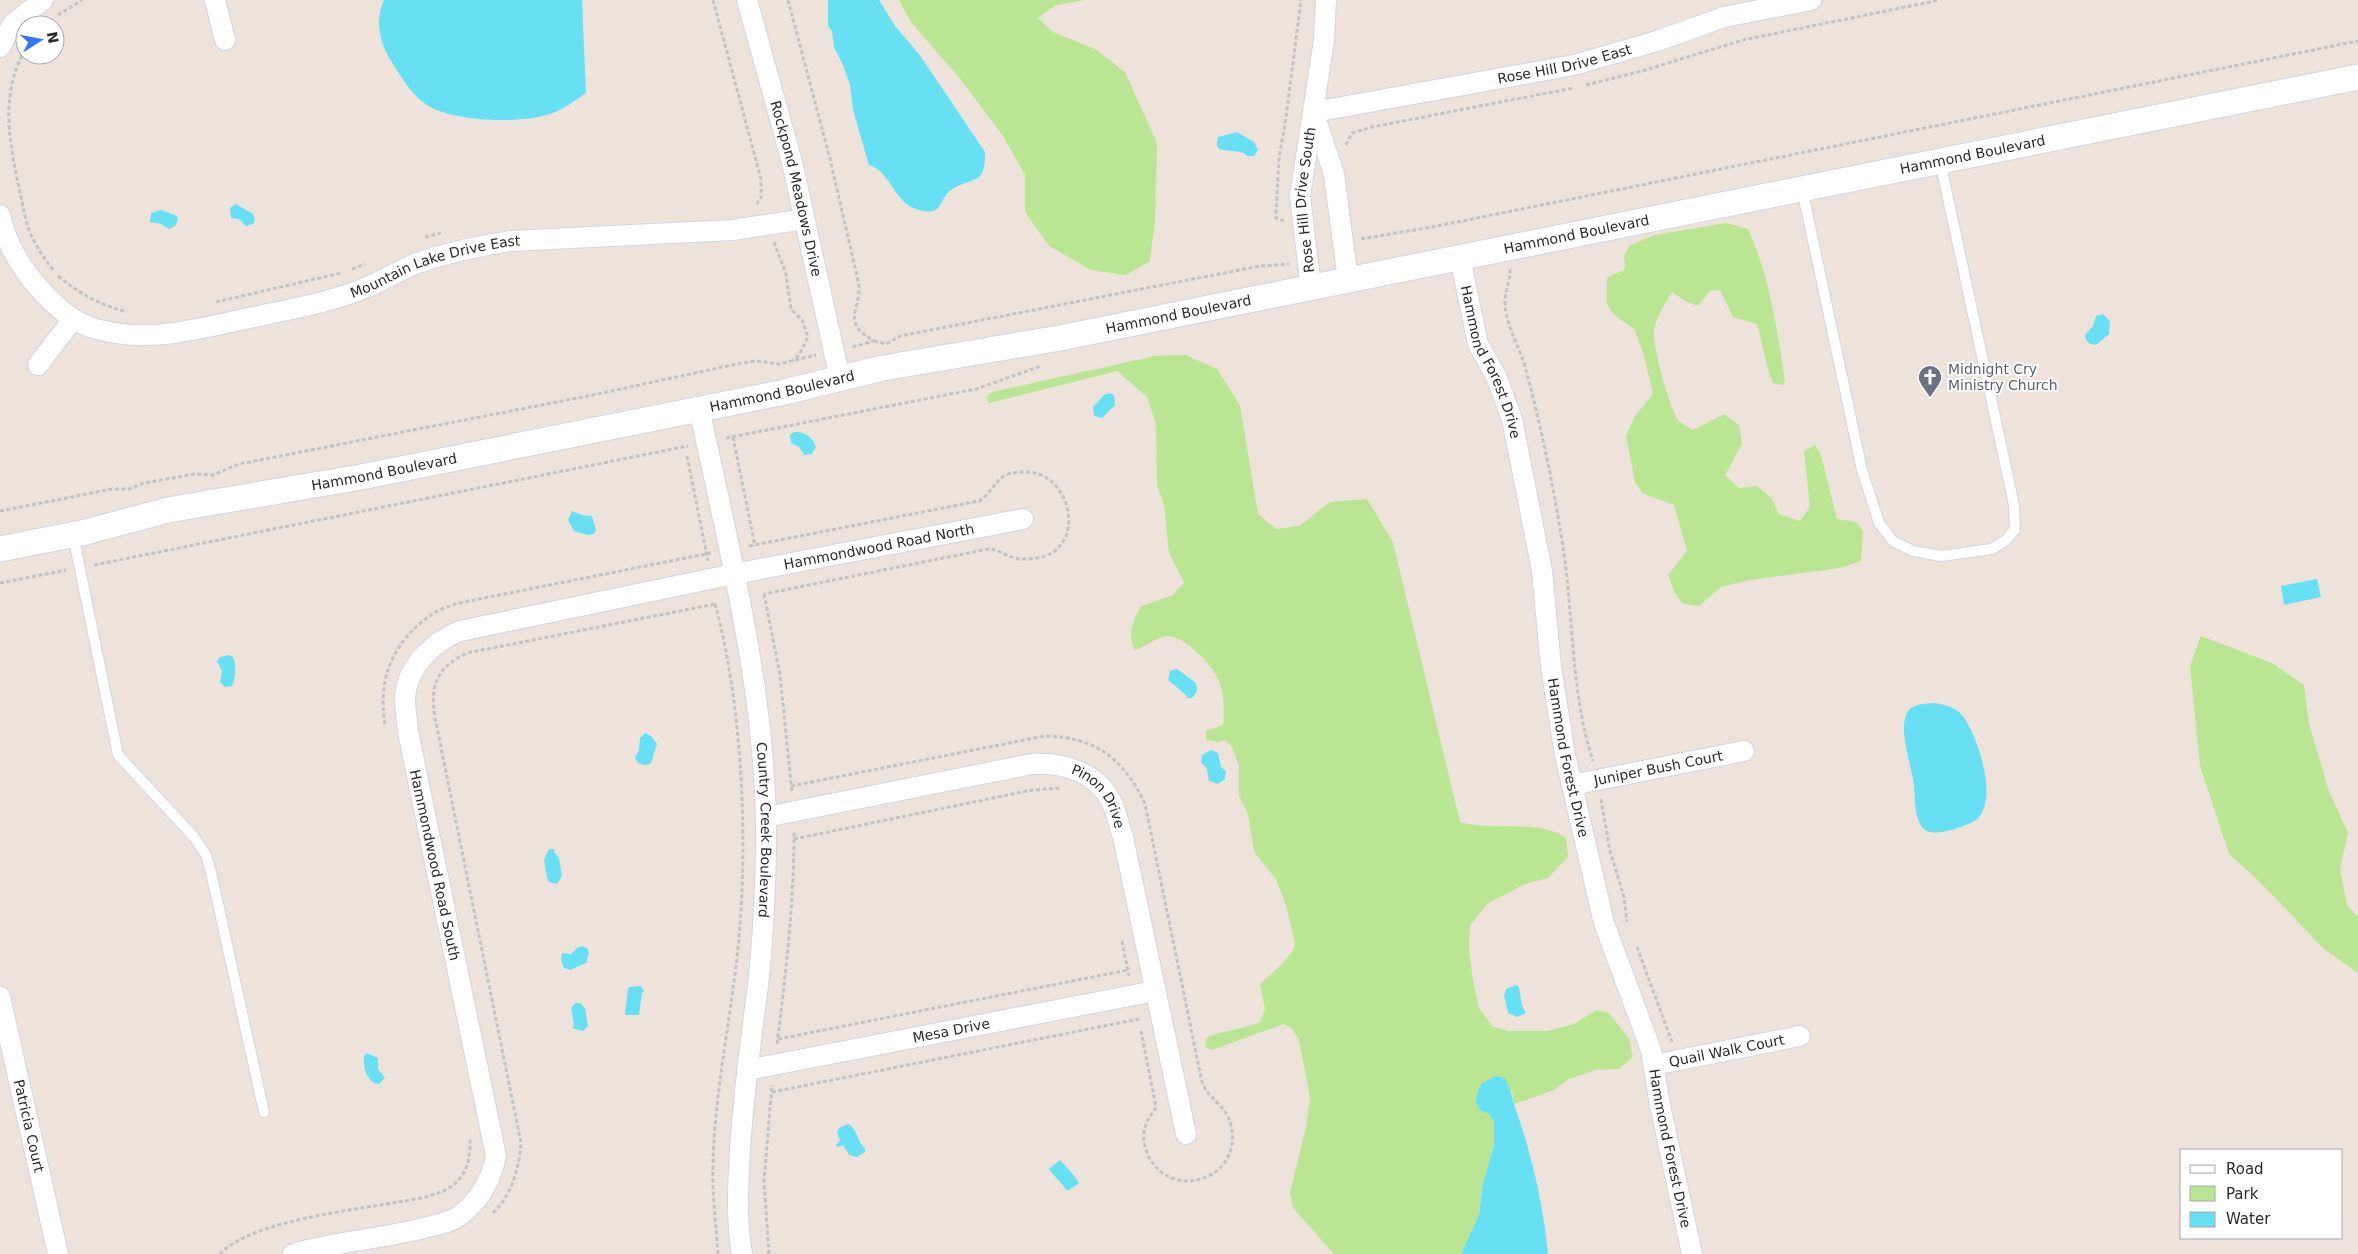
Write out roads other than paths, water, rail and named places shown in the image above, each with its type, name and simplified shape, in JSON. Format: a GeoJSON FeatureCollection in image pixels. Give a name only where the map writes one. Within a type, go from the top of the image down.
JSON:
{"type":"FeatureCollection","features":[{"type":"Feature","properties":{"kind":"street"},"geometry":{"type":"LineString","coordinates":[[0,47],[13,24],[43,0]]}},
{"type":"Feature","properties":{"kind":"street"},"geometry":{"type":"LineString","coordinates":[[215,0],[225,40]]}},
{"type":"Feature","properties":{"kind":"street","name":"Rockpond Meadows Drive"},"geometry":{"type":"LineString","coordinates":[[747,0],[769,75],[840,379]]}},
{"type":"Feature","properties":{"kind":"street","name":"Rose Hill Drive South"},"geometry":{"type":"LineString","coordinates":[[1311,288],[1300,196],[1324,40],[1326,0]]}},
{"type":"Feature","properties":{"kind":"street","name":"Rose Hill Drive East"},"geometry":{"type":"LineString","coordinates":[[1314,112],[1574,65],[1657,41],[1722,9],[1811,0]]}},
{"type":"Feature","properties":{"kind":"street","name":"Hammond Boulevard"},"geometry":{"type":"LineString","coordinates":[[0,549],[73,535],[168,510],[361,478],[840,379],[883,368],[1060,338],[2358,77]]}},
{"type":"Feature","properties":{"kind":"street","name":"Rose Hill Drive South"},"geometry":{"type":"LineString","coordinates":[[1314,112],[1334,174],[1348,280]]}},
{"type":"Feature","properties":{"kind":"street","name":"Mountain Lake Drive East"},"geometry":{"type":"LineString","coordinates":[[0,215],[13,251],[25,273],[58,308],[73,318],[95,328],[132,336],[175,334],[327,300],[359,290],[416,264],[483,246],[510,241],[733,230],[804,219]]}},
{"type":"Feature","properties":{"kind":"street","name":"Hammond Forest Drive"},"geometry":{"type":"LineString","coordinates":[[1460,258],[1478,344],[1496,376],[1512,419],[1542,571],[1551,667],[1565,755],[1604,923],[1651,1050],[1660,1105],[1692,1254]]}},
{"type":"Feature","properties":{"kind":"street"},"geometry":{"type":"LineString","coordinates":[[38,365],[73,318]]}},
{"type":"Feature","properties":{"kind":"street","name":"Country Creek Boulevard"},"geometry":{"type":"LineString","coordinates":[[699,408],[734,574],[758,713],[765,786],[764,920],[747,1070],[738,1186],[742,1254]]}},
{"type":"Feature","properties":{"kind":"street","name":"Hammondwood Road North"},"geometry":{"type":"LineString","coordinates":[[734,574],[1023,519]]}},
{"type":"Feature","properties":{"kind":"street","name":"Hammondwood Road South"},"geometry":{"type":"LineString","coordinates":[[293,1254],[314,1248],[389,1236],[448,1222],[459,1216],[477,1200],[491,1176],[496,1156],[408,732],[405,696],[417,664],[430,648],[460,631],[734,574]]}},
{"type":"Feature","properties":{"kind":"street","name":"Juniper Bush Court"},"geometry":{"type":"LineString","coordinates":[[1572,785],[1744,751]]}},
{"type":"Feature","properties":{"kind":"street","name":"Pinon Drive"},"geometry":{"type":"LineString","coordinates":[[766,817],[1032,764],[1051,763],[1076,769],[1101,786],[1112,803],[1123,837],[1186,1134]]}},
{"type":"Feature","properties":{"kind":"street","name":"Mesa Drive"},"geometry":{"type":"LineString","coordinates":[[747,1070],[1155,992]]}},
{"type":"Feature","properties":{"kind":"street","name":"Patricia Court"},"geometry":{"type":"LineString","coordinates":[[0,998],[58,1254]]}},
{"type":"Feature","properties":{"kind":"street","name":"Quail Walk Court"},"geometry":{"type":"LineString","coordinates":[[1654,1066],[1800,1036]]}},
{"type":"Feature","properties":{"kind":"lane"},"geometry":{"type":"LineString","coordinates":[[1802,189],[1862,470],[1879,522],[1892,540],[1913,552],[1941,556],[1992,548],[2006,540],[2015,529],[2014,505],[1940,162]]}},
{"type":"Feature","properties":{"kind":"lane"},"geometry":{"type":"LineString","coordinates":[[73,535],[118,755],[194,836],[206,855],[212,872],[264,1112]]}},
{"type":"Feature","properties":{"kind":"water"},"geometry":{"type":"Polygon","coordinates":[[[384,0],[582,0],[586,93],[555,112],[522,119],[487,120],[439,111],[427,105],[412,92],[388,56],[382,41],[379,25],[379,17],[384,0]]]}},
{"type":"Feature","properties":{"kind":"water"},"geometry":{"type":"Polygon","coordinates":[[[828,0],[879,0],[895,26],[919,54],[985,152],[985,163],[980,176],[951,190],[936,210],[931,212],[925,211],[909,205],[902,200],[883,174],[869,165],[853,110],[850,85],[834,47],[832,31],[828,26],[828,0]]]}},
{"type":"Feature","properties":{"kind":"water"},"geometry":{"type":"Polygon","coordinates":[[[1237,132],[1254,142],[1258,150],[1254,156],[1218,148],[1218,137],[1237,132]]]}},
{"type":"Feature","properties":{"kind":"water"},"geometry":{"type":"Polygon","coordinates":[[[236,204],[253,214],[255,220],[253,224],[246,226],[239,219],[231,218],[230,208],[236,204]]]}},
{"type":"Feature","properties":{"kind":"water"},"geometry":{"type":"Polygon","coordinates":[[[161,210],[177,216],[178,219],[175,226],[169,229],[161,224],[150,222],[151,213],[161,210]]]}},
{"type":"Feature","properties":{"kind":"water"},"geometry":{"type":"Polygon","coordinates":[[[2103,314],[2110,321],[2109,334],[2096,345],[2090,344],[2086,340],[2085,335],[2093,326],[2096,316],[2103,314]]]}},
{"type":"Feature","properties":{"kind":"water"},"geometry":{"type":"Polygon","coordinates":[[[1109,393],[1114,395],[1115,405],[1102,418],[1094,416],[1093,407],[1104,395],[1109,393]]]}},
{"type":"Feature","properties":{"kind":"water"},"geometry":{"type":"Polygon","coordinates":[[[794,432],[805,434],[813,440],[816,447],[812,454],[804,455],[799,447],[791,443],[790,435],[794,432]]]}},
{"type":"Feature","properties":{"kind":"water"},"geometry":{"type":"Polygon","coordinates":[[[572,511],[592,516],[596,530],[594,534],[588,535],[574,531],[568,520],[572,511]]]}},
{"type":"Feature","properties":{"kind":"water"},"geometry":{"type":"Polygon","coordinates":[[[2317,579],[2321,597],[2284,605],[2281,586],[2317,579]]]}},
{"type":"Feature","properties":{"kind":"water"},"geometry":{"type":"Polygon","coordinates":[[[228,655],[234,659],[235,675],[232,686],[225,687],[220,682],[222,671],[217,661],[220,657],[228,655]]]}},
{"type":"Feature","properties":{"kind":"water"},"geometry":{"type":"Polygon","coordinates":[[[1177,669],[1196,683],[1197,691],[1192,698],[1187,698],[1168,680],[1170,671],[1177,669]]]}},
{"type":"Feature","properties":{"kind":"water"},"geometry":{"type":"Polygon","coordinates":[[[1935,703],[1957,710],[1968,725],[1975,738],[1985,771],[1986,788],[1985,803],[1980,815],[1971,823],[1949,830],[1932,832],[1923,828],[1917,817],[1914,785],[1904,736],[1904,726],[1905,717],[1914,706],[1935,703]]]}},
{"type":"Feature","properties":{"kind":"water"},"geometry":{"type":"Polygon","coordinates":[[[645,733],[651,736],[657,744],[651,763],[644,765],[640,764],[635,758],[639,750],[640,738],[645,733]]]}},
{"type":"Feature","properties":{"kind":"water"},"geometry":{"type":"Polygon","coordinates":[[[1211,750],[1218,753],[1221,767],[1226,771],[1225,779],[1218,784],[1209,781],[1207,769],[1201,762],[1202,755],[1211,750]]]}},
{"type":"Feature","properties":{"kind":"water"},"geometry":{"type":"Polygon","coordinates":[[[549,849],[554,849],[559,858],[562,876],[557,884],[549,882],[547,878],[544,860],[549,849]]]}},
{"type":"Feature","properties":{"kind":"water"},"geometry":{"type":"Polygon","coordinates":[[[582,946],[587,948],[589,953],[586,963],[570,970],[564,968],[561,960],[562,953],[571,954],[582,946]]]}},
{"type":"Feature","properties":{"kind":"water"},"geometry":{"type":"Polygon","coordinates":[[[1516,985],[1519,987],[1522,1006],[1526,1013],[1517,1017],[1508,1013],[1504,995],[1506,989],[1516,985]]]}},
{"type":"Feature","properties":{"kind":"water"},"geometry":{"type":"Polygon","coordinates":[[[641,986],[644,991],[642,993],[639,1015],[625,1014],[629,987],[641,986]]]}},
{"type":"Feature","properties":{"kind":"water"},"geometry":{"type":"Polygon","coordinates":[[[575,1003],[580,1003],[585,1008],[588,1026],[583,1031],[572,1028],[574,1025],[571,1008],[575,1003]]]}},
{"type":"Feature","properties":{"kind":"water"},"geometry":{"type":"Polygon","coordinates":[[[367,1053],[378,1058],[378,1069],[385,1078],[379,1084],[371,1081],[365,1069],[364,1056],[367,1053]]]}},
{"type":"Feature","properties":{"kind":"water"},"geometry":{"type":"Polygon","coordinates":[[[1495,1076],[1505,1078],[1527,1143],[1540,1198],[1548,1254],[1461,1254],[1479,1215],[1483,1183],[1494,1146],[1494,1122],[1489,1114],[1480,1110],[1476,1103],[1477,1093],[1481,1084],[1495,1076]]]}},
{"type":"Feature","properties":{"kind":"water"},"geometry":{"type":"Polygon","coordinates":[[[848,1124],[854,1129],[865,1148],[865,1152],[857,1157],[849,1155],[843,1145],[838,1147],[836,1145],[840,1140],[837,1133],[839,1128],[848,1124]]]}},
{"type":"Feature","properties":{"kind":"water"},"geometry":{"type":"Polygon","coordinates":[[[1060,1160],[1079,1183],[1069,1190],[1066,1190],[1049,1169],[1060,1160]]]}},
{"type":"Feature","properties":{"kind":"place","name":"Midnight Cry Ministry Church"},"geometry":{"type":"Point","coordinates":[1930,398]}}]}
